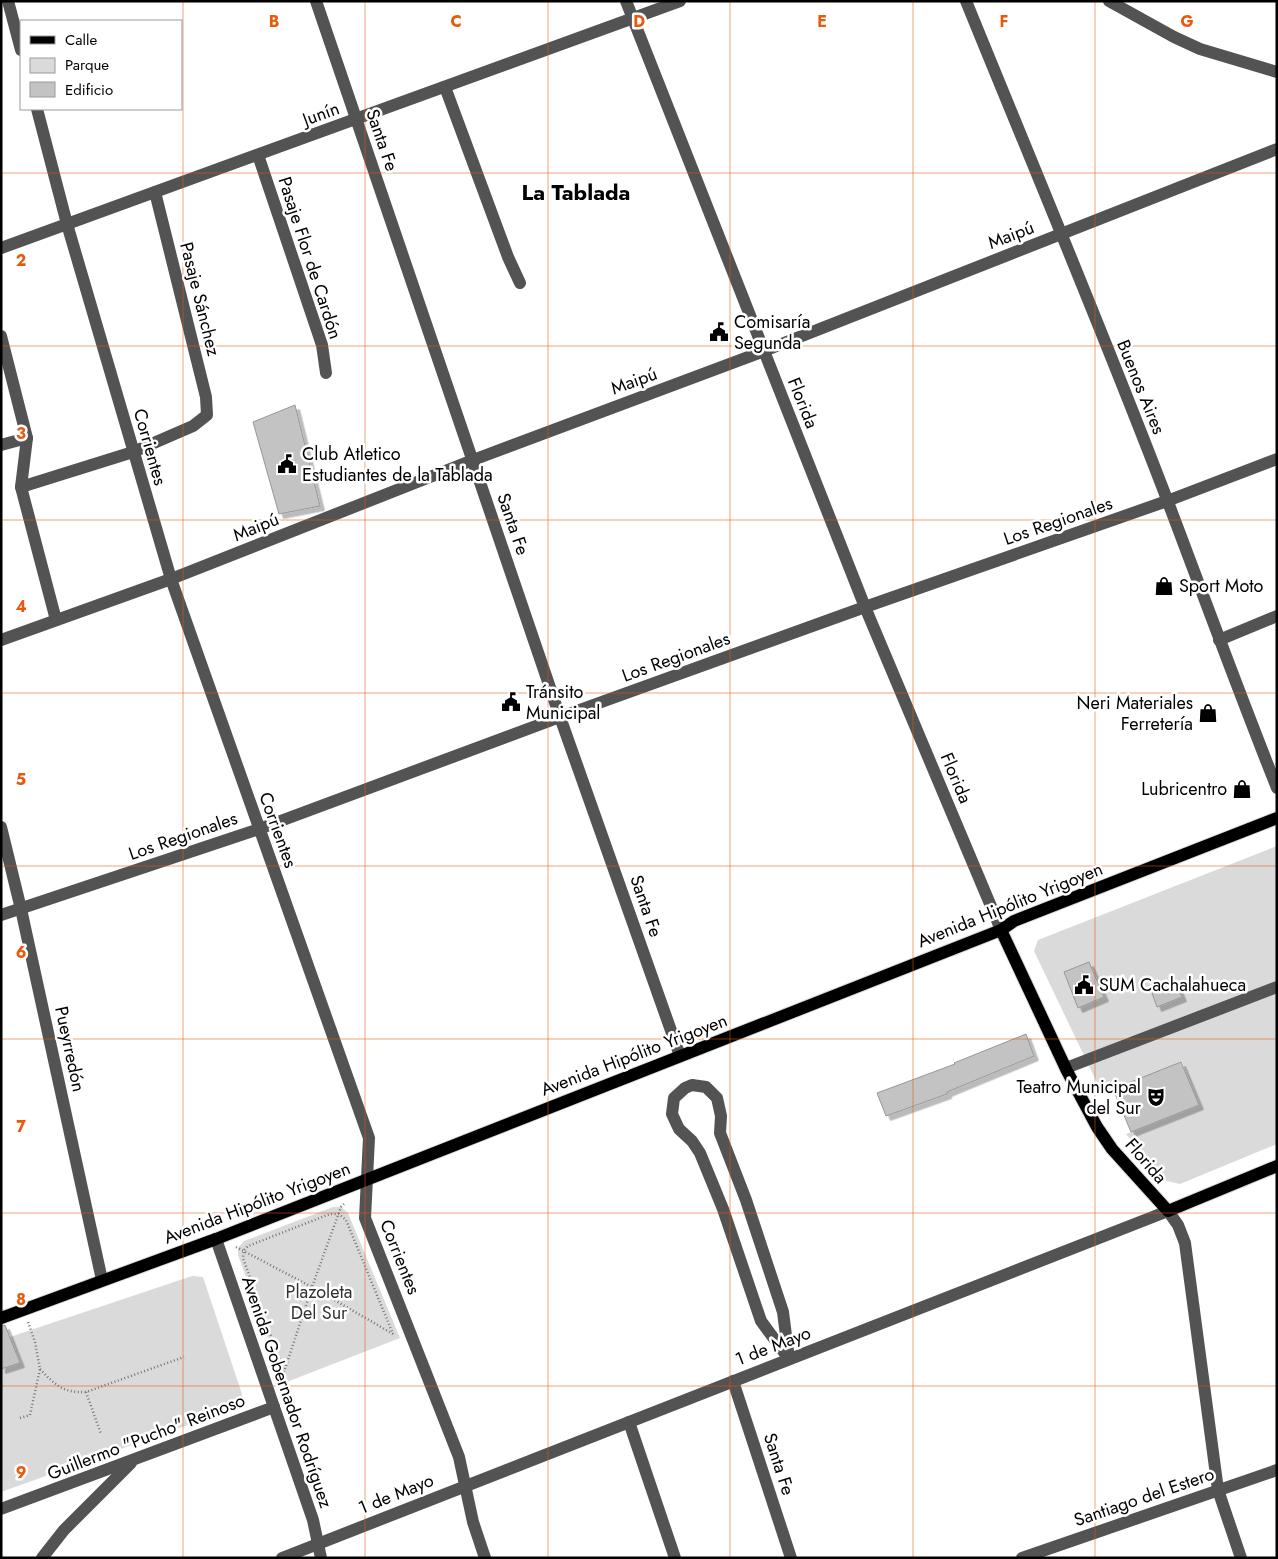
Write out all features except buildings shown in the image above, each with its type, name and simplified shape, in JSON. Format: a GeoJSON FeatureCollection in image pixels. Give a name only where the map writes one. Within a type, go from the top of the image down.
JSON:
{"type":"FeatureCollection","features":[{"type":"Feature","properties":{"kind":"main road","name":"Avenida Hipólito Yrigoyen"},"geometry":{"type":"LineString","coordinates":[[1,1318],[216,1238],[367,1179],[1001,930],[1014,921],[1277,818]]}},
{"type":"Feature","properties":{"kind":"main road","name":"Florida"},"geometry":{"type":"LineString","coordinates":[[1001,930],[1066,1068],[1097,1127],[1112,1148],[1168,1211]]}},
{"type":"Feature","properties":{"kind":"main road","name":"1 de Mayo"},"geometry":{"type":"LineString","coordinates":[[1168,1211],[1277,1166]]}},
{"type":"Feature","properties":{"kind":"street"},"geometry":{"type":"LineString","coordinates":[[8,1],[20,46]]}},
{"type":"Feature","properties":{"kind":"street","name":"Santa Fe"},"geometry":{"type":"LineString","coordinates":[[316,1],[560,717],[680,1056]]}},
{"type":"Feature","properties":{"kind":"street","name":"Florida"},"geometry":{"type":"LineString","coordinates":[[626,1],[865,607],[1001,930]]}},
{"type":"Feature","properties":{"kind":"street","name":"Junín"},"geometry":{"type":"LineString","coordinates":[[1,248],[680,1]]}},
{"type":"Feature","properties":{"kind":"street","name":"Buenos Aires"},"geometry":{"type":"LineString","coordinates":[[966,1],[1062,234],[1277,788]]}},
{"type":"Feature","properties":{"kind":"street"},"geometry":{"type":"LineString","coordinates":[[1109,1],[1174,37],[1200,49],[1277,72]]}},
{"type":"Feature","properties":{"kind":"street"},"geometry":{"type":"LineString","coordinates":[[445,87],[508,256],[520,283]]}},
{"type":"Feature","properties":{"kind":"street","name":"Corrientes"},"geometry":{"type":"LineString","coordinates":[[37,110],[67,224],[171,579],[369,1138],[365,1218],[459,1457],[473,1522],[485,1558]]}},
{"type":"Feature","properties":{"kind":"street","name":"Maipú"},"geometry":{"type":"LineString","coordinates":[[1,640],[171,579],[472,460],[764,351],[1277,149]]}},
{"type":"Feature","properties":{"kind":"street","name":"Pasaje Flor de Cardón"},"geometry":{"type":"LineString","coordinates":[[258,155],[322,345],[326,373]]}},
{"type":"Feature","properties":{"kind":"street","name":"Pasaje Sánchez"},"geometry":{"type":"LineString","coordinates":[[133,452],[194,426],[207,415],[206,397],[155,192]]}},
{"type":"Feature","properties":{"kind":"street"},"geometry":{"type":"LineString","coordinates":[[1,336],[27,438],[21,487],[56,620]]}},
{"type":"Feature","properties":{"kind":"street"},"geometry":{"type":"LineString","coordinates":[[1,445],[27,438]]}},
{"type":"Feature","properties":{"kind":"street"},"geometry":{"type":"LineString","coordinates":[[21,487],[133,452]]}},
{"type":"Feature","properties":{"kind":"street","name":"Los Regionales"},"geometry":{"type":"LineString","coordinates":[[1,915],[259,829],[560,717],[1167,501],[1277,459]]}},
{"type":"Feature","properties":{"kind":"street"},"geometry":{"type":"LineString","coordinates":[[1218,640],[1277,616]]}},
{"type":"Feature","properties":{"kind":"street","name":"Pueyrredón"},"geometry":{"type":"LineString","coordinates":[[1,827],[21,909],[102,1280]]}},
{"type":"Feature","properties":{"kind":"street"},"geometry":{"type":"LineString","coordinates":[[1066,1068],[1277,987]]}},
{"type":"Feature","properties":{"kind":"street"},"geometry":{"type":"LineString","coordinates":[[692,1085],[706,1087],[717,1098],[721,1116],[720,1133],[746,1200],[783,1312],[789,1359],[761,1321],[723,1209],[700,1153],[692,1141],[680,1129],[672,1114],[674,1098],[685,1088],[692,1085]]}},
{"type":"Feature","properties":{"kind":"street","name":"Florida"},"geometry":{"type":"LineString","coordinates":[[1168,1211],[1178,1225],[1185,1243],[1218,1490],[1241,1558]]}},
{"type":"Feature","properties":{"kind":"street","name":"1 de Mayo"},"geometry":{"type":"LineString","coordinates":[[282,1558],[1168,1211]]}},
{"type":"Feature","properties":{"kind":"street","name":"Avenida Gobernador Rodríguez"},"geometry":{"type":"LineString","coordinates":[[216,1238],[313,1520],[321,1558]]}},
{"type":"Feature","properties":{"kind":"street","name":"Santa Fe"},"geometry":{"type":"LineString","coordinates":[[733,1381],[792,1558]]}},
{"type":"Feature","properties":{"kind":"street","name":"Guillermo \"Pucho\" Reinoso"},"geometry":{"type":"LineString","coordinates":[[1,1509],[274,1407]]}},
{"type":"Feature","properties":{"kind":"street"},"geometry":{"type":"LineString","coordinates":[[629,1422],[675,1558]]}},
{"type":"Feature","properties":{"kind":"street"},"geometry":{"type":"LineString","coordinates":[[42,1558],[64,1530],[134,1459]]}},
{"type":"Feature","properties":{"kind":"street","name":"Santiago del Estero"},"geometry":{"type":"LineString","coordinates":[[1022,1558],[1277,1470]]}},
{"type":"Feature","properties":{"kind":"path"},"geometry":{"type":"LineString","coordinates":[[284,1383],[284,1372],[312,1286],[341,1208],[348,1200]]}},
{"type":"Feature","properties":{"kind":"path"},"geometry":{"type":"LineString","coordinates":[[284,1372],[243,1258],[244,1250],[248,1246],[330,1214],[339,1214],[346,1220],[393,1334]]}},
{"type":"Feature","properties":{"kind":"path"},"geometry":{"type":"LineString","coordinates":[[216,1238],[244,1250],[312,1286],[400,1338]]}},
{"type":"Feature","properties":{"kind":"path"},"geometry":{"type":"LineString","coordinates":[[20,1418],[30,1415],[40,1369],[35,1342],[24,1309]]}},
{"type":"Feature","properties":{"kind":"path"},"geometry":{"type":"LineString","coordinates":[[40,1369],[54,1384],[73,1393],[86,1392],[184,1357]]}},
{"type":"Feature","properties":{"kind":"path"},"geometry":{"type":"LineString","coordinates":[[86,1392],[101,1434]]}},
{"type":"Feature","properties":{"kind":"green space"},"geometry":{"type":"Polygon","coordinates":[[[1277,846],[1277,1144],[1180,1184],[1167,1181],[1126,1134],[1199,1105],[1182,1062],[1102,1093],[1034,951],[1038,940],[1277,846]]]}},
{"type":"Feature","properties":{"kind":"green space","name":"Plazoleta Del Sur"},"geometry":{"type":"Polygon","coordinates":[[[333,1207],[341,1207],[348,1213],[400,1338],[284,1383],[238,1255],[238,1248],[244,1241],[333,1207]]]}},
{"type":"Feature","properties":{"kind":"green space"},"geometry":{"type":"Polygon","coordinates":[[[192,1276],[203,1277],[242,1394],[241,1403],[238,1407],[1,1492],[1,1369],[20,1362],[10,1337],[192,1276]]]}},
{"type":"Feature","properties":{"kind":"place","name":"Comisaría Segunda"},"geometry":{"type":"Point","coordinates":[719,332]}},
{"type":"Feature","properties":{"kind":"place","name":"Club Atletico Estudiantes de la Tablada"},"geometry":{"type":"Point","coordinates":[287,464]}},
{"type":"Feature","properties":{"kind":"place","name":"Sport Moto"},"geometry":{"type":"Point","coordinates":[1164,586]}},
{"type":"Feature","properties":{"kind":"place","name":"Tránsito Municipal"},"geometry":{"type":"Point","coordinates":[511,702]}},
{"type":"Feature","properties":{"kind":"place","name":"Neri Materiales Ferretería"},"geometry":{"type":"Point","coordinates":[1208,713]}},
{"type":"Feature","properties":{"kind":"place","name":"Lubricentro"},"geometry":{"type":"Point","coordinates":[1242,789]}},
{"type":"Feature","properties":{"kind":"place","name":"SUM Cachalahueca"},"geometry":{"type":"Point","coordinates":[1084,985]}},
{"type":"Feature","properties":{"kind":"place","name":"Teatro Municipal del Sur"},"geometry":{"type":"Point","coordinates":[1156,1097]}},
{"type":"Feature","properties":{"kind":"district","name":"La Tablada"},"geometry":{"type":"Point","coordinates":[576,192]}}]}
